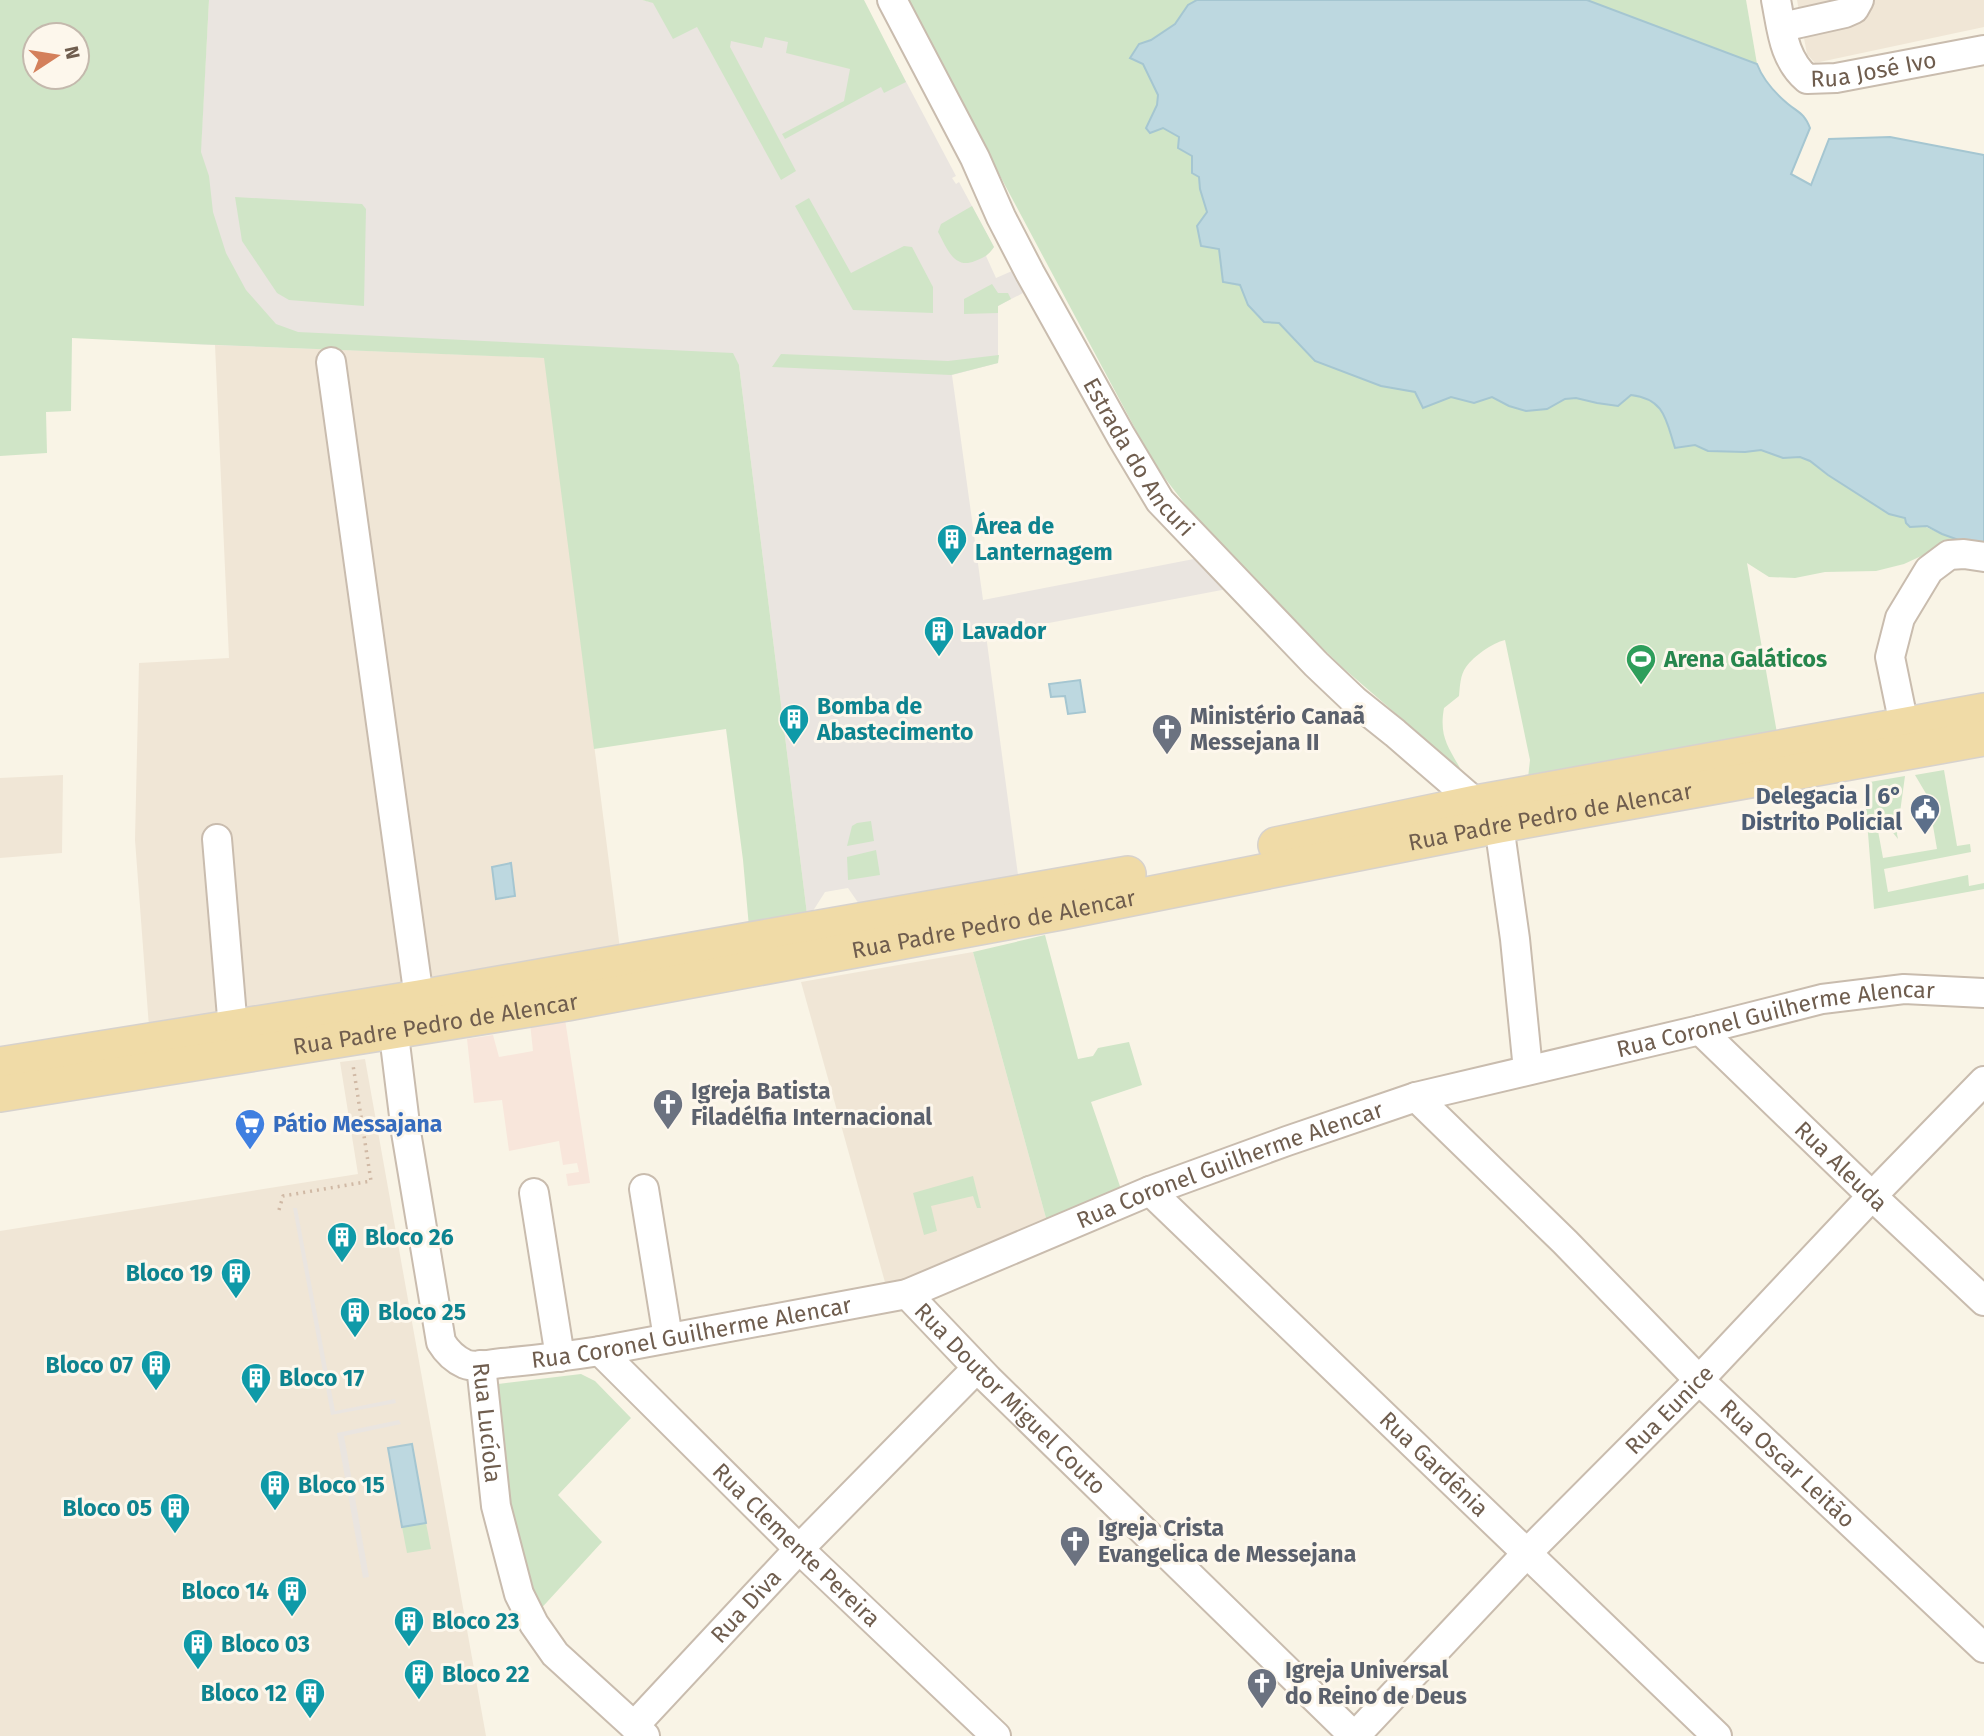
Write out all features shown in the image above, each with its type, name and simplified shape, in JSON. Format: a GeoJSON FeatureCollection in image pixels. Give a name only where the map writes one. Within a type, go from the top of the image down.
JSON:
{"type":"FeatureCollection","features":[{"type":"Feature","properties":{"kind":"main road","name":"Rua Padre Pedro de Alencar"},"geometry":{"type":"LineString","coordinates":[[13,1078],[233,1029],[401,1011],[567,1003],[859,935],[1061,912],[1488,814],[1904,725],[1984,711]]}},
{"type":"Feature","properties":{"kind":"main road","name":"Rua Padre Pedro de Alencar"},"geometry":{"type":"LineString","coordinates":[[1488,814],[1984,738]]}},
{"type":"Feature","properties":{"kind":"main road","name":"Rua Padre Pedro de Alencar"},"geometry":{"type":"LineString","coordinates":[[13,1078],[348,1038],[401,1011]]}},
{"type":"Feature","properties":{"kind":"street","name":"Estrada do Ancuri"},"geometry":{"type":"LineString","coordinates":[[892,0],[975,158],[1030,273],[1160,501],[1355,701],[1488,814]]}},
{"type":"Feature","properties":{"kind":"street"},"geometry":{"type":"LineString","coordinates":[[1779,13],[1845,13],[1854,9],[1859,0]]}},
{"type":"Feature","properties":{"kind":"street","name":"Rua José Ivo"},"geometry":{"type":"LineString","coordinates":[[1779,13],[1790,59],[1807,79],[1836,78],[1984,50]]}},
{"type":"Feature","properties":{"kind":"street","name":"Rua Lucíola"},"geometry":{"type":"LineString","coordinates":[[331,362],[401,1011],[406,1132],[441,1342],[447,1352],[467,1365],[481,1365],[496,1506],[519,1594],[534,1624],[555,1654],[639,1731]]}},
{"type":"Feature","properties":{"kind":"street"},"geometry":{"type":"LineString","coordinates":[[1904,725],[1890,657],[1900,618],[1930,570],[1950,555],[1984,557]]}},
{"type":"Feature","properties":{"kind":"street"},"geometry":{"type":"LineString","coordinates":[[1488,814],[1515,939],[1528,1070]]}},
{"type":"Feature","properties":{"kind":"street"},"geometry":{"type":"LineString","coordinates":[[217,839],[233,1029]]}},
{"type":"Feature","properties":{"kind":"street","name":"Rua Coronel Guilherme Alencar"},"geometry":{"type":"LineString","coordinates":[[481,1365],[600,1351],[907,1294],[1150,1191],[1416,1097],[1822,999],[1903,989],[1984,993]]}},
{"type":"Feature","properties":{"kind":"street","name":"Rua Aleuda"},"geometry":{"type":"LineString","coordinates":[[1700,1030],[1984,1301]]}},
{"type":"Feature","properties":{"kind":"street","name":"Rua Eunice"},"geometry":{"type":"LineString","coordinates":[[1355,1736],[1527,1553],[1699,1380],[1872,1196],[1984,1082]]}},
{"type":"Feature","properties":{"kind":"street","name":"Rua Oscar Leitão"},"geometry":{"type":"LineString","coordinates":[[1416,1097],[1565,1242],[1699,1380],[1984,1648]]}},
{"type":"Feature","properties":{"kind":"street"},"geometry":{"type":"LineString","coordinates":[[644,1189],[668,1338]]}},
{"type":"Feature","properties":{"kind":"street","name":"Rua Gardênia"},"geometry":{"type":"LineString","coordinates":[[1150,1191],[1717,1736]]}},
{"type":"Feature","properties":{"kind":"street"},"geometry":{"type":"LineString","coordinates":[[534,1193],[560,1357]]}},
{"type":"Feature","properties":{"kind":"street","name":"Rua Doutor Miguel Couto"},"geometry":{"type":"LineString","coordinates":[[907,1294],[976,1367],[1355,1736]]}},
{"type":"Feature","properties":{"kind":"street","name":"Rua Clemente Pereira"},"geometry":{"type":"LineString","coordinates":[[600,1351],[799,1549],[996,1736]]}},
{"type":"Feature","properties":{"kind":"street","name":"Rua Diva"},"geometry":{"type":"LineString","coordinates":[[639,1731],[799,1549],[976,1367]]}},
{"type":"Feature","properties":{"kind":"path"},"geometry":{"type":"LineString","coordinates":[[279,1210],[283,1196],[371,1181],[348,1038]]}},
{"type":"Feature","properties":{"kind":"shaded area"},"geometry":{"type":"Polygon","coordinates":[[[209,0],[642,0],[893,57],[956,176],[952,178],[956,184],[959,182],[994,247],[986,256],[996,278],[1012,271],[1023,293],[998,306],[998,363],[952,375],[983,600],[1199,558],[1227,589],[986,635],[1018,875],[859,904],[848,888],[825,892],[811,914],[807,914],[739,365],[190,344],[209,0]]]}},
{"type":"Feature","properties":{"kind":"shaded area"},"geometry":{"type":"Polygon","coordinates":[[[1797,0],[1984,0],[1984,27],[1815,63],[1807,54],[1797,0]]]}},
{"type":"Feature","properties":{"kind":"shaded area"},"geometry":{"type":"Polygon","coordinates":[[[215,345],[545,358],[620,949],[149,1027],[135,840],[139,663],[229,658],[215,345]]]}},
{"type":"Feature","properties":{"kind":"shaded area"},"geometry":{"type":"Polygon","coordinates":[[[63,775],[62,853],[0,858],[0,778],[63,775]]]}},
{"type":"Feature","properties":{"kind":"shaded area"},"geometry":{"type":"Polygon","coordinates":[[[973,952],[1049,1229],[888,1293],[801,982],[973,952]]]}},
{"type":"Feature","properties":{"kind":"shaded area"},"geometry":{"type":"Polygon","coordinates":[[[565,1019],[590,1183],[568,1186],[566,1174],[579,1172],[577,1163],[563,1165],[559,1141],[509,1151],[502,1100],[474,1103],[467,1039],[493,1035],[499,1057],[533,1051],[530,1023],[565,1019]]]}},
{"type":"Feature","properties":{"kind":"shaded area"},"geometry":{"type":"Polygon","coordinates":[[[365,1059],[486,1736],[0,1736],[0,1231],[358,1174],[340,1062],[365,1059]]]}},
{"type":"Feature","properties":{"kind":"shaded area"},"geometry":{"type":"Polygon","coordinates":[[[293,1208],[297,1208],[335,1411],[395,1399],[396,1403],[331,1415],[293,1208]]]}},
{"type":"Feature","properties":{"kind":"shaded area"},"geometry":{"type":"Polygon","coordinates":[[[399,1420],[401,1424],[344,1436],[369,1577],[363,1578],[337,1433],[399,1420]]]}},
{"type":"Feature","properties":{"kind":"green space"},"geometry":{"type":"Polygon","coordinates":[[[0,0],[209,0],[201,152],[209,176],[213,212],[226,253],[246,290],[276,324],[298,332],[733,353],[739,365],[807,914],[749,927],[726,729],[594,749],[544,358],[72,338],[71,411],[46,412],[47,453],[0,456],[0,0]]]}},
{"type":"Feature","properties":{"kind":"green space"},"geometry":{"type":"Polygon","coordinates":[[[642,0],[864,0],[906,82],[884,93],[881,87],[785,139],[782,134],[844,101],[850,69],[786,53],[788,42],[765,37],[762,48],[731,41],[730,47],[796,171],[781,180],[697,27],[673,39],[653,3],[642,0]]]}},
{"type":"Feature","properties":{"kind":"green space"},"geometry":{"type":"Polygon","coordinates":[[[906,0],[1197,0],[1170,28],[1139,44],[1130,58],[1143,64],[1158,95],[1150,133],[1163,127],[1179,137],[1178,148],[1192,156],[1192,173],[1199,177],[1200,189],[1219,249],[1248,305],[1264,322],[1278,323],[1315,361],[1381,386],[1415,392],[1423,408],[1451,397],[1474,403],[1492,397],[1509,406],[1547,409],[1565,399],[1576,398],[1618,406],[1631,395],[1642,397],[1651,401],[1662,412],[1675,448],[1695,445],[1708,451],[1761,450],[1783,458],[1800,457],[1889,514],[1964,542],[1930,552],[1904,564],[1876,571],[1825,572],[1795,578],[1769,577],[1747,563],[1777,733],[1528,778],[1530,760],[1505,640],[1495,644],[1478,654],[1466,667],[1461,677],[1459,696],[1444,708],[1444,734],[1461,770],[1342,667],[1304,630],[1191,512],[1154,464],[906,0]]]}},
{"type":"Feature","properties":{"kind":"green space"},"geometry":{"type":"Polygon","coordinates":[[[1587,0],[1746,0],[1757,64],[1591,2],[1587,0]]]}},
{"type":"Feature","properties":{"kind":"green space"},"geometry":{"type":"Polygon","coordinates":[[[235,197],[362,204],[366,209],[364,306],[289,300],[277,293],[242,241],[235,197]]]}},
{"type":"Feature","properties":{"kind":"green space"},"geometry":{"type":"Polygon","coordinates":[[[809,198],[851,273],[904,246],[912,247],[933,287],[933,313],[853,310],[795,206],[809,198]]]}},
{"type":"Feature","properties":{"kind":"green space"},"geometry":{"type":"Polygon","coordinates":[[[972,206],[994,247],[981,259],[962,263],[948,251],[938,232],[941,224],[972,206]]]}},
{"type":"Feature","properties":{"kind":"green space"},"geometry":{"type":"Polygon","coordinates":[[[992,284],[998,293],[1008,293],[1011,299],[998,306],[998,313],[964,314],[964,299],[992,284]]]}},
{"type":"Feature","properties":{"kind":"green space"},"geometry":{"type":"Polygon","coordinates":[[[781,354],[948,361],[999,355],[998,363],[951,375],[772,367],[781,354]]]}},
{"type":"Feature","properties":{"kind":"green space"},"geometry":{"type":"Polygon","coordinates":[[[1944,770],[1957,846],[1970,844],[1971,852],[1884,869],[1888,892],[1968,875],[1969,886],[1984,883],[1984,889],[1874,909],[1864,783],[1905,776],[1898,839],[1874,809],[1883,858],[1937,849],[1928,797],[1915,775],[1944,770]]]}},
{"type":"Feature","properties":{"kind":"green space"},"geometry":{"type":"Polygon","coordinates":[[[871,821],[874,841],[847,846],[852,826],[871,821]]]}},
{"type":"Feature","properties":{"kind":"green space"},"geometry":{"type":"Polygon","coordinates":[[[876,850],[880,875],[848,880],[847,857],[876,850]]]}},
{"type":"Feature","properties":{"kind":"green space"},"geometry":{"type":"Polygon","coordinates":[[[1045,935],[1078,1059],[1093,1056],[1098,1048],[1129,1042],[1142,1085],[1091,1102],[1123,1195],[1049,1229],[973,952],[1045,935]]]}},
{"type":"Feature","properties":{"kind":"green space"},"geometry":{"type":"Polygon","coordinates":[[[973,1176],[981,1208],[977,1208],[973,1196],[931,1206],[937,1231],[924,1235],[913,1193],[973,1176]]]}},
{"type":"Feature","properties":{"kind":"green space"},"geometry":{"type":"Polygon","coordinates":[[[581,1374],[595,1381],[631,1418],[558,1495],[602,1542],[536,1614],[507,1494],[496,1405],[498,1384],[581,1374]]]}},
{"type":"Feature","properties":{"kind":"green space"},"geometry":{"type":"Polygon","coordinates":[[[426,1523],[431,1549],[407,1553],[402,1527],[426,1523]]]}},
{"type":"Feature","properties":{"kind":"water"},"geometry":{"type":"Polygon","coordinates":[[[1197,0],[1587,0],[1757,64],[1770,86],[1808,123],[1810,128],[1791,174],[1811,185],[1829,139],[1890,137],[1984,155],[1984,549],[1927,526],[1910,527],[1905,518],[1889,514],[1800,457],[1783,458],[1761,450],[1708,451],[1695,445],[1675,448],[1662,412],[1651,401],[1642,397],[1631,395],[1618,406],[1576,398],[1565,399],[1547,409],[1526,411],[1492,397],[1474,403],[1451,397],[1423,408],[1415,392],[1381,386],[1315,361],[1279,323],[1264,322],[1248,305],[1240,285],[1223,282],[1219,249],[1201,246],[1197,226],[1207,212],[1199,177],[1192,173],[1192,156],[1178,148],[1179,137],[1163,128],[1150,133],[1146,128],[1157,105],[1158,95],[1143,64],[1130,58],[1139,44],[1151,40],[1175,24],[1188,5],[1197,0]]]}},
{"type":"Feature","properties":{"kind":"water"},"geometry":{"type":"Polygon","coordinates":[[[1080,680],[1085,712],[1068,714],[1065,696],[1051,697],[1049,684],[1080,680]]]}},
{"type":"Feature","properties":{"kind":"water"},"geometry":{"type":"Polygon","coordinates":[[[511,863],[515,896],[496,899],[492,867],[511,863]]]}},
{"type":"Feature","properties":{"kind":"water"},"geometry":{"type":"Polygon","coordinates":[[[412,1444],[426,1523],[402,1527],[388,1448],[412,1444]]]}},
{"type":"Feature","properties":{"kind":"place","name":"Área de Lanternagem"},"geometry":{"type":"Point","coordinates":[952,566]}},
{"type":"Feature","properties":{"kind":"place","name":"Lavador"},"geometry":{"type":"Point","coordinates":[939,658]}},
{"type":"Feature","properties":{"kind":"place","name":"Arena Galáticos"},"geometry":{"type":"Point","coordinates":[1641,686]}},
{"type":"Feature","properties":{"kind":"place","name":"Bomba de Abastecimento"},"geometry":{"type":"Point","coordinates":[794,746]}},
{"type":"Feature","properties":{"kind":"place","name":"Ministério Canaã Messejana II"},"geometry":{"type":"Point","coordinates":[1167,756]}},
{"type":"Feature","properties":{"kind":"place","name":"Delegacia | 6° Distrito Policial"},"geometry":{"type":"Point","coordinates":[1925,836]}},
{"type":"Feature","properties":{"kind":"place","name":"Igreja Batista Filadélfia Internacional"},"geometry":{"type":"Point","coordinates":[668,1131]}},
{"type":"Feature","properties":{"kind":"place","name":"Pátio Messajana"},"geometry":{"type":"Point","coordinates":[250,1151]}},
{"type":"Feature","properties":{"kind":"place","name":"Bloco 26"},"geometry":{"type":"Point","coordinates":[342,1264]}},
{"type":"Feature","properties":{"kind":"place","name":"Bloco 19"},"geometry":{"type":"Point","coordinates":[236,1300]}},
{"type":"Feature","properties":{"kind":"place","name":"Bloco 25"},"geometry":{"type":"Point","coordinates":[355,1339]}},
{"type":"Feature","properties":{"kind":"place","name":"Bloco 07"},"geometry":{"type":"Point","coordinates":[156,1392]}},
{"type":"Feature","properties":{"kind":"place","name":"Bloco 17"},"geometry":{"type":"Point","coordinates":[256,1405]}},
{"type":"Feature","properties":{"kind":"place","name":"Bloco 15"},"geometry":{"type":"Point","coordinates":[275,1512]}},
{"type":"Feature","properties":{"kind":"place","name":"Bloco 05"},"geometry":{"type":"Point","coordinates":[175,1535]}},
{"type":"Feature","properties":{"kind":"place","name":"Igreja Crista Evangelica de Messejana"},"geometry":{"type":"Point","coordinates":[1075,1568]}},
{"type":"Feature","properties":{"kind":"place","name":"Bloco 14"},"geometry":{"type":"Point","coordinates":[292,1618]}},
{"type":"Feature","properties":{"kind":"place","name":"Bloco 23"},"geometry":{"type":"Point","coordinates":[409,1648]}},
{"type":"Feature","properties":{"kind":"place","name":"Bloco 03"},"geometry":{"type":"Point","coordinates":[198,1671]}},
{"type":"Feature","properties":{"kind":"place","name":"Bloco 22"},"geometry":{"type":"Point","coordinates":[419,1701]}},
{"type":"Feature","properties":{"kind":"place","name":"Igreja Universal do Reino de Deus"},"geometry":{"type":"Point","coordinates":[1262,1710]}},
{"type":"Feature","properties":{"kind":"place","name":"Bloco 12"},"geometry":{"type":"Point","coordinates":[310,1720]}}]}
